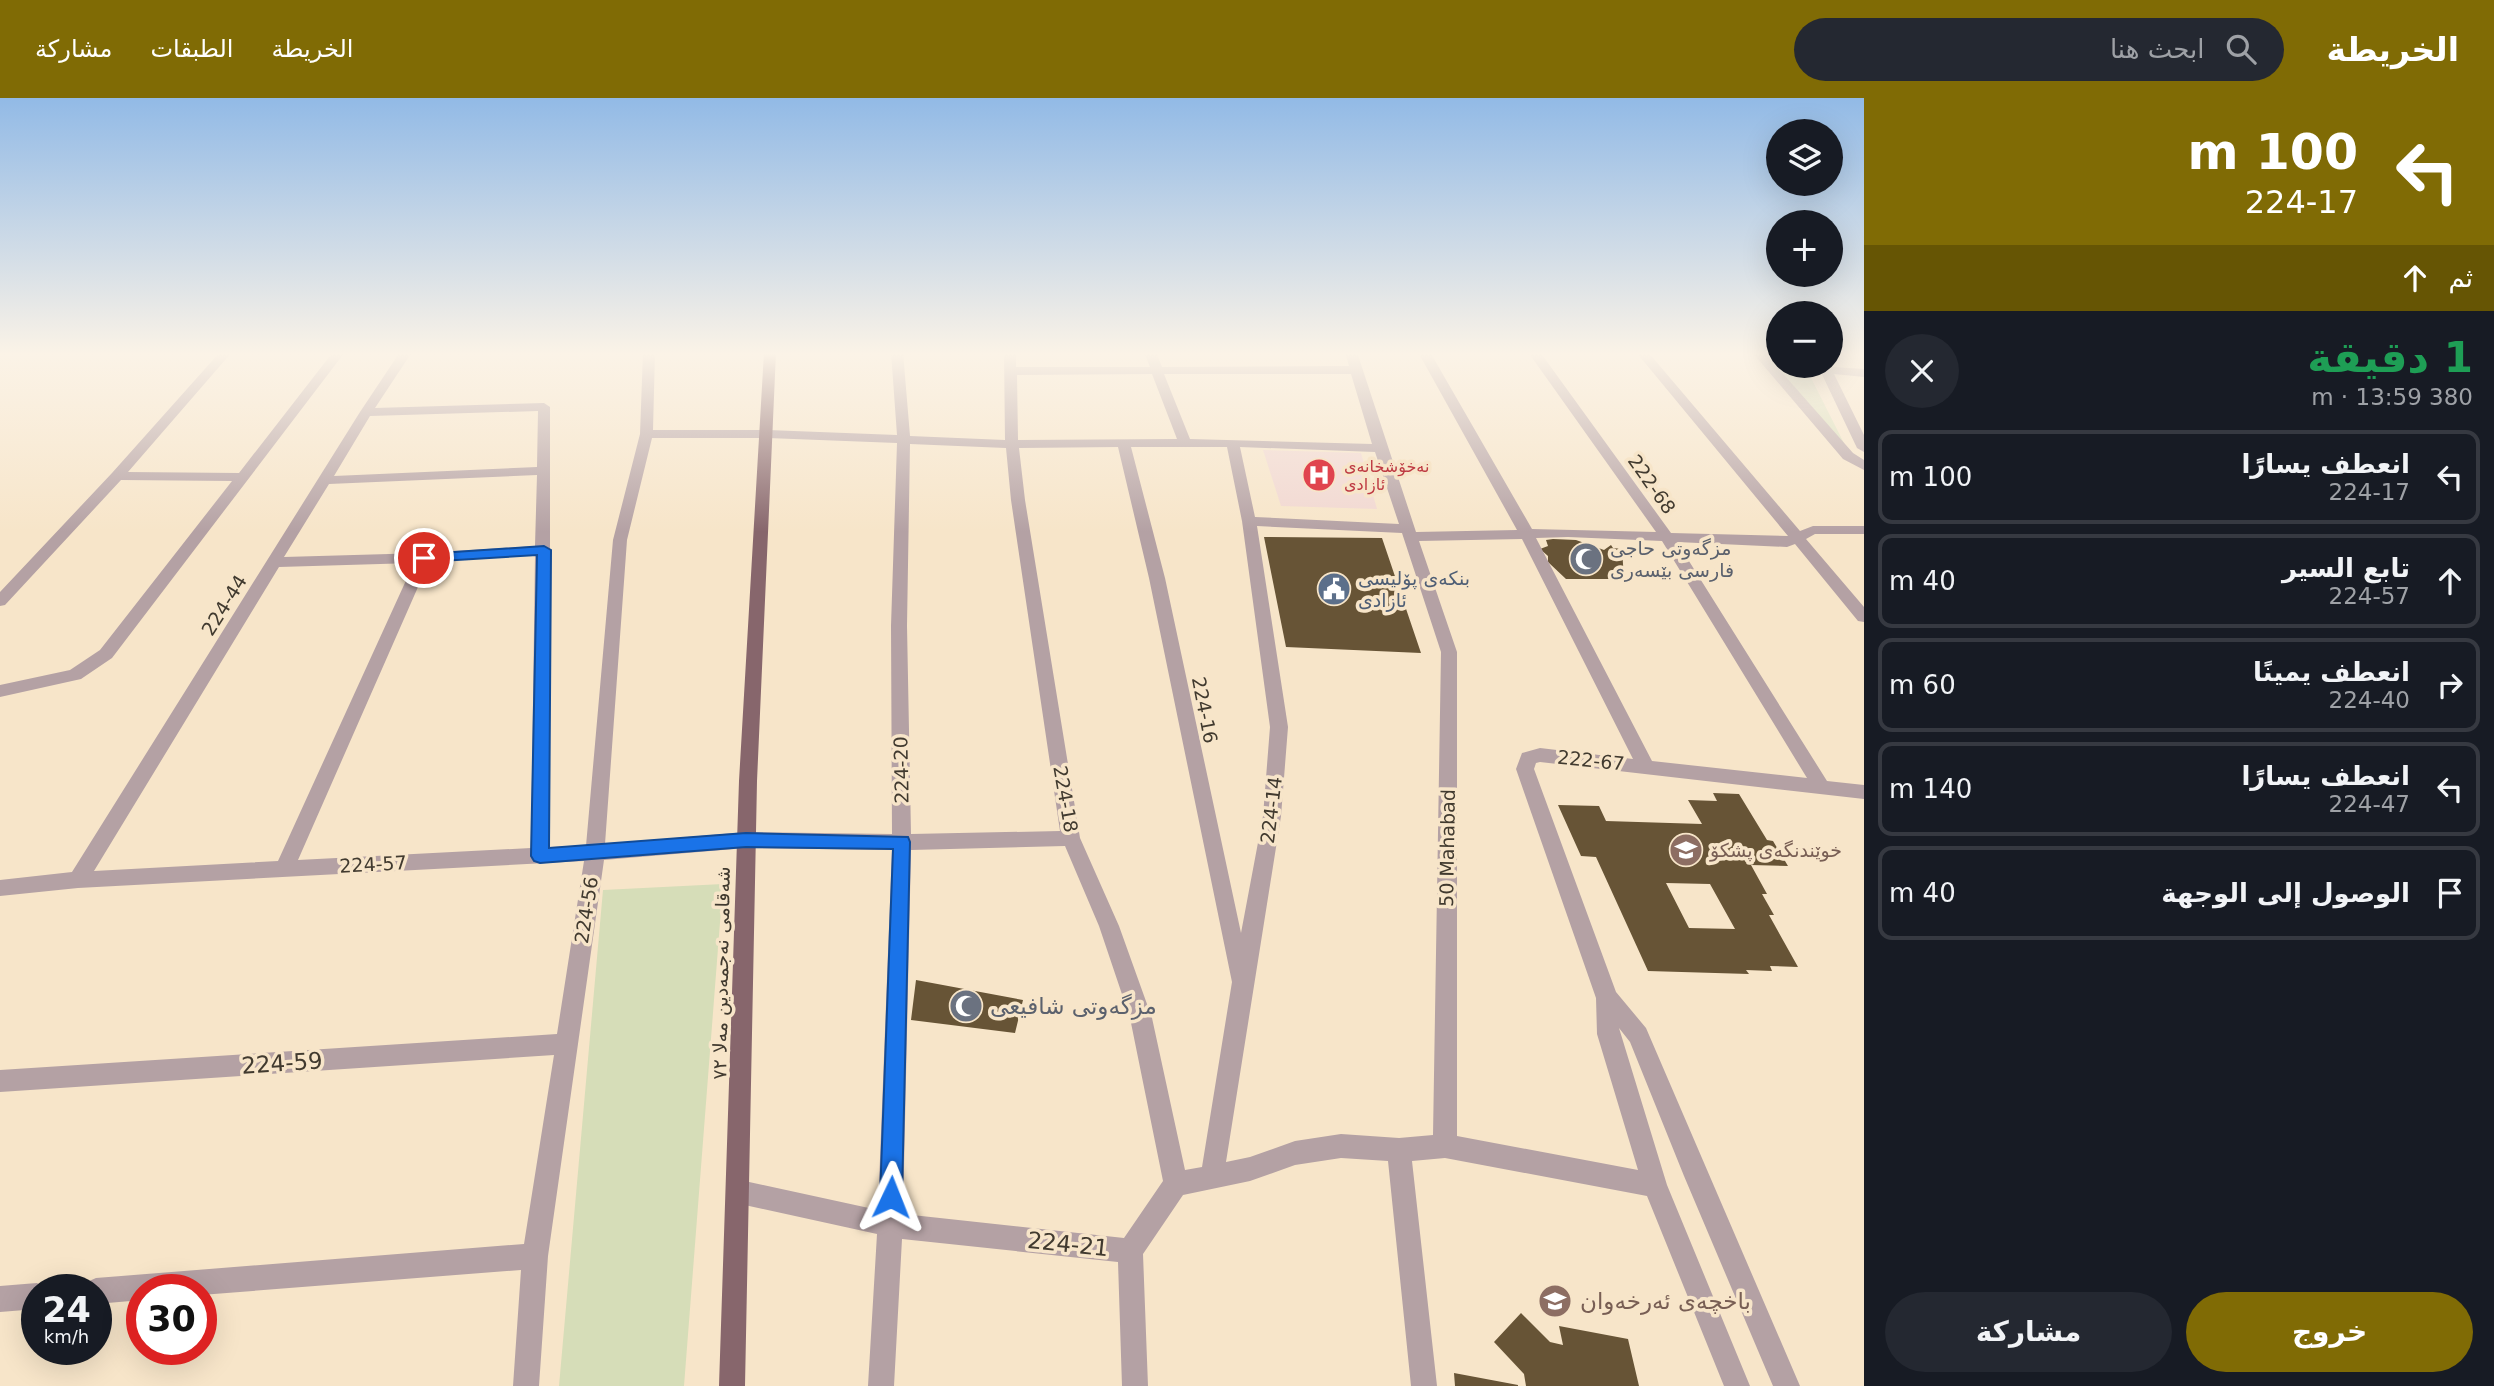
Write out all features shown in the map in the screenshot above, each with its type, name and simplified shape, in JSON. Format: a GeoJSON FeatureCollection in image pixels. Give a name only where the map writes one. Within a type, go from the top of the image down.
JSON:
{"type":"FeatureCollection","features":[{"type":"Feature","properties":{"kind":"main road","name":"شەقامی نەجمەدین مەلا ٧٢"},"geometry":{"type":"LineString","coordinates":[[733,1386],[740,1192],[746,840],[768,412]]}},
{"type":"Feature","properties":{"kind":"street"},"geometry":{"type":"LineString","coordinates":[[0,601],[173,412]]}},
{"type":"Feature","properties":{"kind":"street"},"geometry":{"type":"LineString","coordinates":[[0,691],[75,675],[106,654],[292,412]]}},
{"type":"Feature","properties":{"kind":"street","name":"224-44"},"geometry":{"type":"LineString","coordinates":[[78,880],[366,412]]}},
{"type":"Feature","properties":{"kind":"street"},"geometry":{"type":"LineString","coordinates":[[540,856],[544,412]]}},
{"type":"Feature","properties":{"kind":"street","name":"224-56"},"geometry":{"type":"LineString","coordinates":[[526,1386],[535,1256],[594,853],[620,540],[646,434],[647,412]]}},
{"type":"Feature","properties":{"kind":"street","name":"224-20"},"geometry":{"type":"LineString","coordinates":[[881,1386],[890,1224],[902,842],[899,626],[904,441],[902,412]]}},
{"type":"Feature","properties":{"kind":"street","name":"224-18"},"geometry":{"type":"LineString","coordinates":[[1011,412],[1012,444],[1029,585],[1072,838],[1109,926],[1141,1018],[1176,1184]]}},
{"type":"Feature","properties":{"kind":"street"},"geometry":{"type":"LineString","coordinates":[[1173,412],[1185,444]]}},
{"type":"Feature","properties":{"kind":"street","name":"50 Mahabad"},"geometry":{"type":"LineString","coordinates":[[1369,412],[1449,652],[1445,1146]]}},
{"type":"Feature","properties":{"kind":"street"},"geometry":{"type":"LineString","coordinates":[[1458,412],[1527,534],[1646,766]]}},
{"type":"Feature","properties":{"kind":"street","name":"222-68"},"geometry":{"type":"LineString","coordinates":[[1577,412],[1665,535],[1821,786]]}},
{"type":"Feature","properties":{"kind":"street"},"geometry":{"type":"LineString","coordinates":[[1693,412],[1864,617]]}},
{"type":"Feature","properties":{"kind":"street"},"geometry":{"type":"LineString","coordinates":[[1810,412],[1848,456],[1864,466]]}},
{"type":"Feature","properties":{"kind":"street"},"geometry":{"type":"LineString","coordinates":[[1847,412],[1864,448]]}},
{"type":"Feature","properties":{"kind":"street"},"geometry":{"type":"LineString","coordinates":[[646,434],[768,434],[1012,444],[1233,443],[1380,448]]}},
{"type":"Feature","properties":{"kind":"street","name":"224-14"},"geometry":{"type":"LineString","coordinates":[[1212,1177],[1272,816],[1279,727],[1249,521],[1233,443]]}},
{"type":"Feature","properties":{"kind":"street","name":"224-16"},"geometry":{"type":"LineString","coordinates":[[1124,445],[1157,578],[1242,984]]}},
{"type":"Feature","properties":{"kind":"street"},"geometry":{"type":"LineString","coordinates":[[325,480],[545,471]]}},
{"type":"Feature","properties":{"kind":"street"},"geometry":{"type":"LineString","coordinates":[[117,476],[240,478]]}},
{"type":"Feature","properties":{"kind":"street"},"geometry":{"type":"LineString","coordinates":[[1249,521],[1409,533],[1665,535],[1787,542],[1813,530],[1864,530]]}},
{"type":"Feature","properties":{"kind":"street"},"geometry":{"type":"LineString","coordinates":[[275,562],[424,558],[544,550]]}},
{"type":"Feature","properties":{"kind":"street"},"geometry":{"type":"LineString","coordinates":[[285,868],[424,558]]}},
{"type":"Feature","properties":{"kind":"street","name":"222-67"},"geometry":{"type":"LineString","coordinates":[[1607,998],[1525,769],[1528,758],[1540,755],[1864,792]]}},
{"type":"Feature","properties":{"kind":"street","name":"224-57"},"geometry":{"type":"LineString","coordinates":[[0,888],[78,880],[594,853],[746,840],[902,842],[1072,838]]}},
{"type":"Feature","properties":{"kind":"street"},"geometry":{"type":"LineString","coordinates":[[1607,998],[1608,1034],[1655,1185],[1737,1386]]}},
{"type":"Feature","properties":{"kind":"street"},"geometry":{"type":"LineString","coordinates":[[1607,998],[1638,1035],[1692,1168],[1787,1386]]}},
{"type":"Feature","properties":{"kind":"street","name":"224-59"},"geometry":{"type":"LineString","coordinates":[[0,1081],[565,1044]]}},
{"type":"Feature","properties":{"kind":"street"},"geometry":{"type":"LineString","coordinates":[[1176,1184],[1250,1169],[1295,1153],[1341,1146],[1399,1150],[1445,1146],[1655,1185]]}},
{"type":"Feature","properties":{"kind":"street"},"geometry":{"type":"LineString","coordinates":[[1399,1150],[1424,1386]]}},
{"type":"Feature","properties":{"kind":"street","name":"224-21"},"geometry":{"type":"LineString","coordinates":[[740,1192],[890,1224],[1130,1251],[1176,1184]]}},
{"type":"Feature","properties":{"kind":"street"},"geometry":{"type":"LineString","coordinates":[[1130,1251],[1135,1386]]}},
{"type":"Feature","properties":{"kind":"street"},"geometry":{"type":"LineString","coordinates":[[112,1290],[535,1256]]}},
{"type":"Feature","properties":{"kind":"street"},"geometry":{"type":"LineString","coordinates":[[0,1299],[21,1297]]}},
{"type":"Feature","properties":{"kind":"shaded area"},"geometry":{"type":"Polygon","coordinates":[[[1263,450],[1361,453],[1377,509],[1281,506],[1263,450]]]}},
{"type":"Feature","properties":{"kind":"green space"},"geometry":{"type":"Polygon","coordinates":[[[1807,412],[1828,412],[1855,465],[1807,412]]]}},
{"type":"Feature","properties":{"kind":"green space"},"geometry":{"type":"Polygon","coordinates":[[[723,884],[684,1386],[559,1386],[603,890],[723,884]]]}},
{"type":"Feature","properties":{"kind":"building"},"geometry":{"type":"Polygon","coordinates":[[[1264,537],[1382,538],[1421,653],[1286,647],[1264,537]]]}},
{"type":"Feature","properties":{"kind":"building","name":"مزگەوتی حاجی فارسی بێسەری"},"geometry":{"type":"Polygon","coordinates":[[[1546,540],[1576,540],[1604,550],[1611,545],[1613,548],[1622,549],[1624,579],[1566,579],[1548,562],[1548,556],[1540,549],[1548,546],[1546,540]]]}},
{"type":"Feature","properties":{"kind":"building"},"geometry":{"type":"Polygon","coordinates":[[[1713,793],[1739,794],[1767,840],[1773,841],[1788,866],[1751,865],[1767,894],[1762,894],[1774,915],[1769,915],[1798,967],[1770,966],[1772,971],[1746,970],[1749,974],[1648,971],[1596,857],[1581,856],[1558,805],[1599,806],[1606,821],[1702,824],[1688,800],[1717,801],[1713,793]],[[1666,883],[1689,928],[1735,929],[1710,884],[1666,883]]]}},
{"type":"Feature","properties":{"kind":"building"},"geometry":{"type":"Polygon","coordinates":[[[916,980],[1023,1000],[1015,1033],[911,1020],[916,980]]]}},
{"type":"Feature","properties":{"kind":"building"},"geometry":{"type":"Polygon","coordinates":[[[1521,1313],[1550,1342],[1563,1345],[1559,1326],[1628,1339],[1639,1386],[1526,1386],[1524,1374],[1494,1342],[1521,1313]]]}},
{"type":"Feature","properties":{"kind":"building"},"geometry":{"type":"Polygon","coordinates":[[[1454,1373],[1518,1385],[1518,1386],[1455,1386],[1454,1373]]]}},
{"type":"Feature","properties":{"kind":"place","name":"نەخۆشخانەی ئازادی"},"geometry":{"type":"Point","coordinates":[1319,475]}},
{"type":"Feature","properties":{"kind":"place","name":"مزگەوتی حاجی فارسی بێسەری"},"geometry":{"type":"Point","coordinates":[1586,559]}},
{"type":"Feature","properties":{"kind":"place","name":"بنکەی پۆلیسی ئازادی"},"geometry":{"type":"Point","coordinates":[1334,589]}},
{"type":"Feature","properties":{"kind":"place","name":"خوێندنگەی پشکۆ"},"geometry":{"type":"Point","coordinates":[1686,850]}},
{"type":"Feature","properties":{"kind":"place","name":"مزگەوتی شافیعی"},"geometry":{"type":"Point","coordinates":[966,1006]}},
{"type":"Feature","properties":{"kind":"place","name":"باخچەی ئەرخەوان"},"geometry":{"type":"Point","coordinates":[1555,1301]}},
{"type":"Feature","properties":{"kind":"route"},"geometry":{"type":"LineString","coordinates":[[424,558],[544,550],[540,856],[746,840],[902,842],[891,1197]]}}]}
